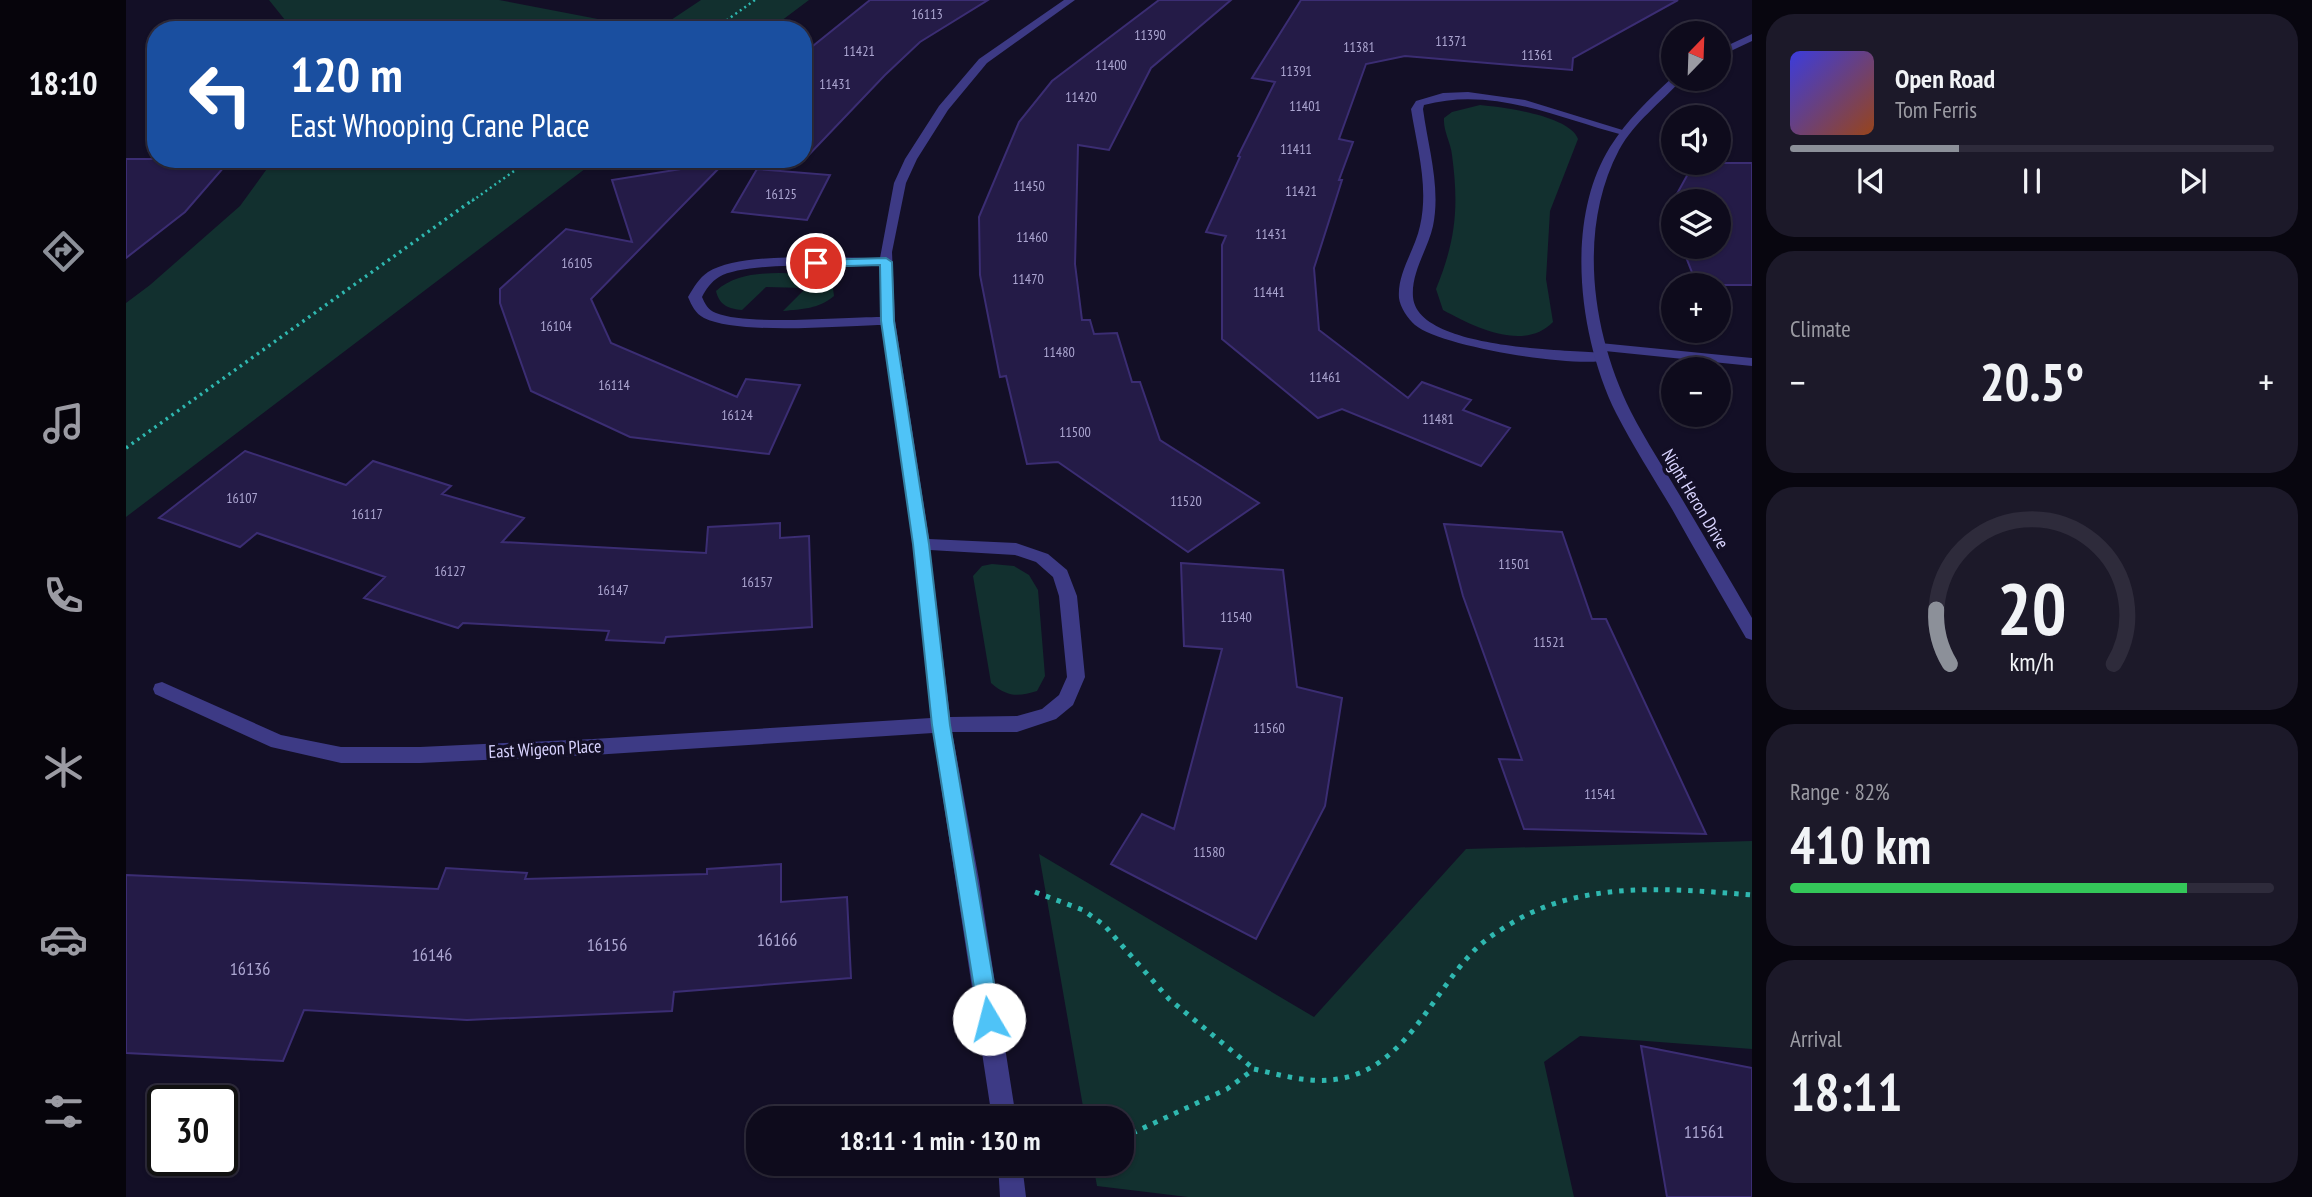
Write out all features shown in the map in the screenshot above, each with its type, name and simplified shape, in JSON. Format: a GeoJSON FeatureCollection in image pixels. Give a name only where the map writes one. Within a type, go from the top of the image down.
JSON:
{"type":"FeatureCollection","features":[{"type":"Feature","properties":{"kind":"street"},"geometry":{"type":"LineString","coordinates":[[1002,1106],[941,725],[921,544],[888,321],[886,262],[900,183],[911,159],[943,107],[984,61],[1063,1]]}},
{"type":"Feature","properties":{"kind":"street"},"geometry":{"type":"LineString","coordinates":[[1731,48],[1752,37]]}},
{"type":"Feature","properties":{"kind":"street","name":"Night Heron Drive"},"geometry":{"type":"LineString","coordinates":[[1662,91],[1646,104],[1623,132],[1598,182],[1586,243],[1587,286],[1610,383],[1639,443],[1752,634]]}},
{"type":"Feature","properties":{"kind":"street"},"geometry":{"type":"LineString","coordinates":[[1623,132],[1495,98],[1442,97],[1420,103],[1417,109],[1430,178],[1430,207],[1420,251],[1409,280],[1406,296],[1408,309],[1414,318],[1434,331],[1479,345],[1752,362]]}},
{"type":"Feature","properties":{"kind":"street"},"geometry":{"type":"LineString","coordinates":[[886,262],[747,265],[723,271],[706,280],[698,286],[695,297],[699,307],[709,315],[739,323],[888,321]]}},
{"type":"Feature","properties":{"kind":"street","name":"East Wigeon Place"},"geometry":{"type":"LineString","coordinates":[[162,689],[278,742],[341,755],[420,755],[941,725],[1017,724],[1049,714],[1066,700],[1076,677],[1068,596],[1060,574],[1042,558],[1016,549],[921,544]]}},
{"type":"Feature","properties":{"kind":"street"},"geometry":{"type":"LineString","coordinates":[[1011,1176],[1013,1197]]}},
{"type":"Feature","properties":{"kind":"path"},"geometry":{"type":"LineString","coordinates":[[726,21],[755,0]]}},
{"type":"Feature","properties":{"kind":"path"},"geometry":{"type":"LineString","coordinates":[[126,448],[518,168]]}},
{"type":"Feature","properties":{"kind":"path"},"geometry":{"type":"LineString","coordinates":[[1035,892],[1083,910],[1104,925],[1169,999],[1254,1069],[1312,1080],[1343,1080],[1366,1072],[1389,1058],[1466,959],[1489,937],[1517,920],[1586,895],[1628,890],[1680,888],[1752,894]]}},
{"type":"Feature","properties":{"kind":"path"},"geometry":{"type":"LineString","coordinates":[[1134,1132],[1227,1089],[1254,1069]]}},
{"type":"Feature","properties":{"kind":"green space"},"geometry":{"type":"Polygon","coordinates":[[[269,0],[499,0],[608,21],[286,21],[269,0]]]}},
{"type":"Feature","properties":{"kind":"green space"},"geometry":{"type":"Polygon","coordinates":[[[701,0],[809,0],[781,21],[670,21],[701,0]]]}},
{"type":"Feature","properties":{"kind":"green space"},"geometry":{"type":"Polygon","coordinates":[[[1480,105],[1550,119],[1563,124],[1578,139],[1550,211],[1546,279],[1553,322],[1541,331],[1528,335],[1499,334],[1455,317],[1443,310],[1436,289],[1452,239],[1455,207],[1452,155],[1444,118],[1452,112],[1480,105]]]}},
{"type":"Feature","properties":{"kind":"green space"},"geometry":{"type":"Polygon","coordinates":[[[267,168],[586,168],[126,517],[126,303],[240,206],[267,168]]]}},
{"type":"Feature","properties":{"kind":"green space"},"geometry":{"type":"Polygon","coordinates":[[[819,274],[832,281],[834,296],[822,304],[804,309],[783,311],[806,288],[766,287],[742,310],[725,305],[716,291],[726,283],[751,275],[819,274]]]}},
{"type":"Feature","properties":{"kind":"green space"},"geometry":{"type":"Polygon","coordinates":[[[982,566],[1014,566],[1029,575],[1038,590],[1045,676],[1037,691],[1013,694],[1002,691],[991,683],[973,576],[982,566]]]}},
{"type":"Feature","properties":{"kind":"green space"},"geometry":{"type":"Polygon","coordinates":[[[1752,841],[1752,1049],[1580,1036],[1544,1062],[1574,1197],[1188,1197],[1097,1186],[1095,1176],[1134,1176],[1134,1106],[1083,1106],[1039,854],[1314,1017],[1466,849],[1752,841]]]}},
{"type":"Feature","properties":{"kind":"building"},"geometry":{"type":"Polygon","coordinates":[[[870,0],[988,0],[920,42],[812,152],[812,47],[870,0]]]}},
{"type":"Feature","properties":{"kind":"building"},"geometry":{"type":"Polygon","coordinates":[[[1159,0],[1231,0],[1151,68],[1109,150],[1078,145],[1075,264],[1082,320],[1090,320],[1094,334],[1117,333],[1132,382],[1140,382],[1160,440],[1259,503],[1188,552],[1058,462],[1027,464],[1006,376],[1000,377],[980,275],[979,217],[1019,122],[1052,81],[1159,0]]]}},
{"type":"Feature","properties":{"kind":"building"},"geometry":{"type":"Polygon","coordinates":[[[1301,0],[1678,0],[1573,58],[1572,70],[1405,56],[1366,64],[1339,139],[1353,142],[1339,180],[1342,180],[1314,268],[1319,330],[1408,398],[1422,382],[1471,400],[1463,410],[1510,428],[1481,466],[1342,409],[1318,418],[1222,339],[1222,245],[1226,236],[1206,232],[1240,157],[1238,156],[1275,82],[1252,78],[1301,0]]]}},
{"type":"Feature","properties":{"kind":"building"},"geometry":{"type":"Polygon","coordinates":[[[126,159],[147,159],[147,168],[223,168],[185,212],[126,258],[126,159]]]}},
{"type":"Feature","properties":{"kind":"building"},"geometry":{"type":"Polygon","coordinates":[[[1731,163],[1752,163],[1752,285],[1731,285],[1731,273],[1692,273],[1687,259],[1731,259],[1731,189],[1680,189],[1687,175],[1731,175],[1731,163]]]}},
{"type":"Feature","properties":{"kind":"building"},"geometry":{"type":"Polygon","coordinates":[[[687,168],[719,168],[591,299],[611,343],[737,397],[746,379],[800,385],[769,454],[630,437],[531,391],[500,303],[500,289],[566,229],[632,242],[612,180],[687,168]]]}},
{"type":"Feature","properties":{"kind":"building"},"geometry":{"type":"Polygon","coordinates":[[[757,169],[830,175],[807,220],[732,212],[757,169]]]}},
{"type":"Feature","properties":{"kind":"building"},"geometry":{"type":"Polygon","coordinates":[[[245,451],[346,485],[373,461],[451,486],[442,494],[524,518],[502,542],[706,553],[708,527],[780,523],[780,538],[809,536],[812,627],[666,637],[664,643],[606,640],[609,631],[463,623],[458,628],[364,598],[385,577],[257,533],[240,547],[159,518],[245,451]]]}},
{"type":"Feature","properties":{"kind":"building"},"geometry":{"type":"Polygon","coordinates":[[[1444,524],[1562,532],[1592,619],[1606,619],[1706,834],[1524,829],[1499,759],[1522,760],[1463,596],[1444,524]]]}},
{"type":"Feature","properties":{"kind":"building"},"geometry":{"type":"Polygon","coordinates":[[[1181,563],[1283,570],[1297,687],[1342,698],[1325,806],[1256,939],[1111,864],[1142,814],[1174,829],[1222,649],[1184,646],[1181,563]]]}},
{"type":"Feature","properties":{"kind":"building"},"geometry":{"type":"Polygon","coordinates":[[[781,864],[781,902],[847,897],[851,978],[674,992],[672,1011],[467,1020],[304,1010],[283,1061],[126,1053],[126,875],[438,889],[446,868],[527,873],[525,879],[707,874],[707,869],[781,864]]]}},
{"type":"Feature","properties":{"kind":"building"},"geometry":{"type":"Polygon","coordinates":[[[1641,1046],[1752,1068],[1752,1197],[1667,1197],[1641,1046]]]}},
{"type":"Feature","properties":{"kind":"route"},"geometry":{"type":"LineString","coordinates":[[816,263],[886,262],[888,321],[921,544],[941,725],[989,1019]]}}]}
